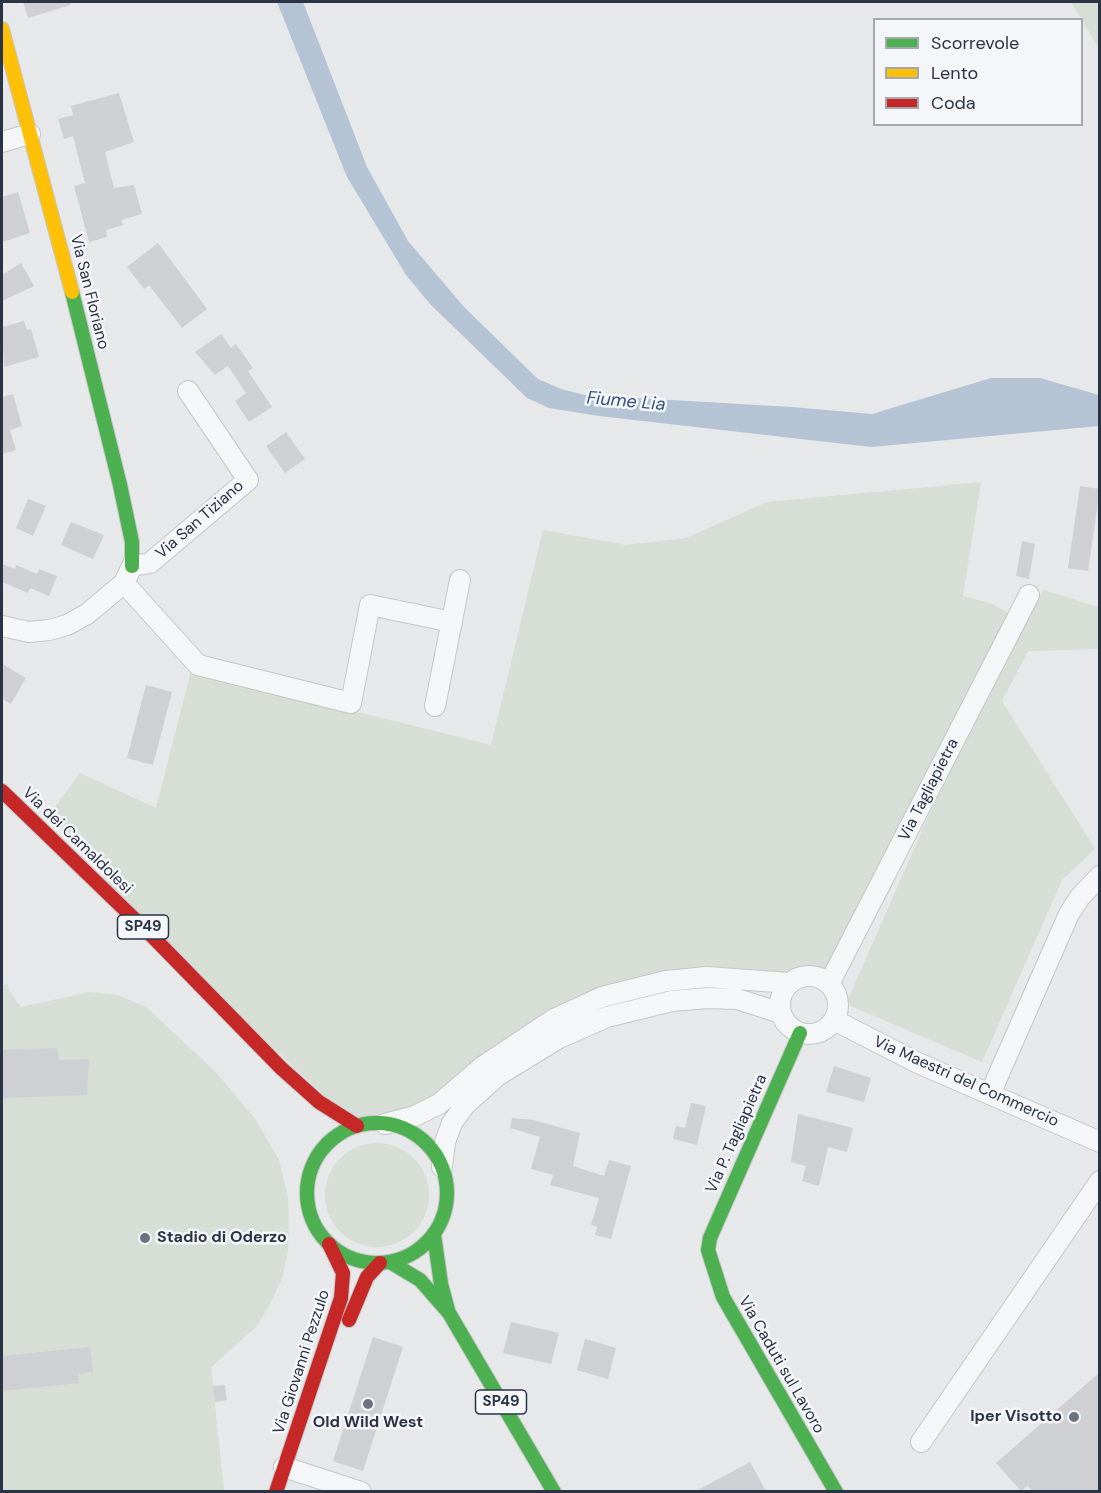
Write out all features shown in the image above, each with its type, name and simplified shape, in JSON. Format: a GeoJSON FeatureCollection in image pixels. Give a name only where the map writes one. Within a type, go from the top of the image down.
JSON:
{"type":"FeatureCollection","features":[{"type":"Feature","properties":{"kind":"street","name":"Via San Floriano"},"geometry":{"type":"LineString","coordinates":[[2,28],[120,485],[132,542],[128,574]]}},
{"type":"Feature","properties":{"kind":"street"},"geometry":{"type":"LineString","coordinates":[[2,142],[30,134]]}},
{"type":"Feature","properties":{"kind":"street","name":"Via San Tiziano"},"geometry":{"type":"LineString","coordinates":[[2,627],[29,632],[67,626],[87,614],[128,574],[150,563],[248,480],[188,391]]}},
{"type":"Feature","properties":{"kind":"street"},"geometry":{"type":"LineString","coordinates":[[128,574],[198,665],[351,703],[370,605],[452,622]]}},
{"type":"Feature","properties":{"kind":"street"},"geometry":{"type":"LineString","coordinates":[[435,706],[460,580]]}},
{"type":"Feature","properties":{"kind":"street","name":"Via Tagliapietra"},"geometry":{"type":"LineString","coordinates":[[829,984],[1029,596]]}},
{"type":"Feature","properties":{"kind":"street","name":"Via dei Camaldolesi"},"geometry":{"type":"LineString","coordinates":[[2,791],[151,935],[281,1068],[319,1102],[357,1126]]}},
{"type":"Feature","properties":{"kind":"street"},"geometry":{"type":"LineString","coordinates":[[990,1094],[1069,914],[1080,897],[1100,876]]}},
{"type":"Feature","properties":{"kind":"street"},"geometry":{"type":"LineString","coordinates":[[813,976],[829,984],[838,1001],[834,1020],[816,1033],[800,1033],[785,1021],[781,1013],[782,997],[790,983],[797,978],[813,976]]}},
{"type":"Feature","properties":{"kind":"street"},"geometry":{"type":"LineString","coordinates":[[385,1124],[415,1116],[439,1104],[482,1067],[554,1019],[602,997],[666,981],[706,977],[739,977],[790,983]]}},
{"type":"Feature","properties":{"kind":"street"},"geometry":{"type":"LineString","coordinates":[[442,1167],[452,1123],[465,1105],[497,1076],[560,1038],[607,1017],[672,1001],[708,998],[737,999],[781,1013]]}},
{"type":"Feature","properties":{"kind":"street","name":"Via Maestri del Commercio"},"geometry":{"type":"LineString","coordinates":[[834,1020],[918,1063],[1100,1142]]}},
{"type":"Feature","properties":{"kind":"street","name":"Via P. Tagliapietra"},"geometry":{"type":"LineString","coordinates":[[708,1250],[710,1238],[800,1033]]}},
{"type":"Feature","properties":{"kind":"street","name":"Via dei Camaldolesi"},"geometry":{"type":"LineString","coordinates":[[281,1068],[308,1113]]}},
{"type":"Feature","properties":{"kind":"street","name":"SP49"},"geometry":{"type":"LineString","coordinates":[[385,1263],[422,1248],[434,1235],[447,1202],[447,1184],[442,1167],[433,1151],[419,1137],[403,1128],[385,1124],[357,1126],[328,1142],[318,1155],[309,1175],[307,1196],[311,1217],[321,1236],[329,1244],[356,1261],[385,1263],[420,1280],[449,1312],[554,1491]]}},
{"type":"Feature","properties":{"kind":"street","name":"SP49"},"geometry":{"type":"LineString","coordinates":[[315,1137],[318,1155]]}},
{"type":"Feature","properties":{"kind":"street"},"geometry":{"type":"LineString","coordinates":[[921,1442],[1100,1181]]}},
{"type":"Feature","properties":{"kind":"street","name":"SP49"},"geometry":{"type":"LineString","coordinates":[[434,1235],[441,1284],[449,1312]]}},
{"type":"Feature","properties":{"kind":"street","name":"Via Giovanni Pezzulo"},"geometry":{"type":"LineString","coordinates":[[291,1491],[291,1469],[341,1298],[343,1273],[329,1244]]}},
{"type":"Feature","properties":{"kind":"street","name":"Via Caduti sul Lavoro"},"geometry":{"type":"LineString","coordinates":[[708,1250],[723,1297],[836,1491]]}},
{"type":"Feature","properties":{"kind":"street","name":"Via Giovanni Pezzulo"},"geometry":{"type":"LineString","coordinates":[[346,1330],[367,1276],[385,1263]]}},
{"type":"Feature","properties":{"kind":"street","name":"Via Giovanni Pezzulo"},"geometry":{"type":"LineString","coordinates":[[276,1491],[291,1469],[327,1384]]}},
{"type":"Feature","properties":{"kind":"street"},"geometry":{"type":"LineString","coordinates":[[291,1469],[361,1491]]}},
{"type":"Feature","properties":{"kind":"shaded area"},"geometry":{"type":"Polygon","coordinates":[[[1071,2],[1099,2],[1099,48],[1083,18],[1081,18],[1071,2]]]}},
{"type":"Feature","properties":{"kind":"shaded area"},"geometry":{"type":"Polygon","coordinates":[[[981,482],[963,596],[993,604],[1017,619],[825,981],[813,976],[739,977],[602,997],[439,1104],[385,1124],[357,1126],[151,935],[51,812],[80,773],[156,808],[191,671],[491,745],[543,530],[626,545],[686,538],[767,502],[981,482]]]}},
{"type":"Feature","properties":{"kind":"shaded area"},"geometry":{"type":"Polygon","coordinates":[[[1043,590],[1099,607],[1099,649],[1028,651],[1002,701],[1095,849],[1062,880],[982,1062],[846,1004],[932,808],[1043,590]]]}},
{"type":"Feature","properties":{"kind":"shaded area","name":"Stadio di Oderzo"},"geometry":{"type":"Polygon","coordinates":[[[8,984],[9,991],[21,1007],[90,992],[118,995],[146,1007],[216,1072],[256,1120],[279,1160],[288,1198],[289,1225],[288,1250],[283,1276],[256,1327],[211,1367],[224,1491],[2,1491],[2,985],[8,984]]]}},
{"type":"Feature","properties":{"kind":"shaded area"},"geometry":{"type":"Polygon","coordinates":[[[377,1143],[397,1147],[414,1158],[425,1175],[429,1195],[425,1215],[414,1232],[397,1243],[377,1247],[357,1243],[340,1232],[329,1215],[325,1195],[329,1175],[340,1158],[357,1147],[377,1143]]]}},
{"type":"Feature","properties":{"kind":"water","name":"Fiume Lia"},"geometry":{"type":"Polygon","coordinates":[[[277,2],[303,2],[367,167],[408,241],[464,307],[538,379],[561,389],[585,395],[872,414],[991,378],[1040,378],[1099,395],[1099,426],[871,447],[599,416],[549,408],[527,398],[430,304],[406,275],[347,177],[277,2]]]}},
{"type":"Feature","properties":{"kind":"building"},"geometry":{"type":"Polygon","coordinates":[[[23,2],[70,2],[71,5],[28,18],[23,2]]]}},
{"type":"Feature","properties":{"kind":"building"},"geometry":{"type":"Polygon","coordinates":[[[119,93],[134,142],[105,152],[114,188],[134,185],[142,214],[121,220],[123,225],[106,230],[107,237],[89,242],[74,186],[85,183],[73,136],[64,139],[58,119],[73,115],[71,106],[119,93]]]}},
{"type":"Feature","properties":{"kind":"building"},"geometry":{"type":"Polygon","coordinates":[[[18,192],[30,233],[2,242],[2,197],[18,192]]]}},
{"type":"Feature","properties":{"kind":"building"},"geometry":{"type":"Polygon","coordinates":[[[158,243],[207,309],[182,328],[149,285],[144,289],[127,267],[158,243]]]}},
{"type":"Feature","properties":{"kind":"building"},"geometry":{"type":"Polygon","coordinates":[[[21,263],[34,286],[2,301],[2,275],[21,263]]]}},
{"type":"Feature","properties":{"kind":"building"},"geometry":{"type":"Polygon","coordinates":[[[24,321],[27,330],[31,329],[39,357],[4,367],[2,327],[24,321]]]}},
{"type":"Feature","properties":{"kind":"building"},"geometry":{"type":"Polygon","coordinates":[[[221,334],[231,348],[236,344],[253,368],[248,371],[272,407],[249,422],[235,401],[246,393],[228,366],[215,375],[195,352],[221,334]]]}},
{"type":"Feature","properties":{"kind":"building"},"geometry":{"type":"Polygon","coordinates":[[[13,394],[22,426],[10,430],[16,450],[2,454],[2,397],[13,394]]]}},
{"type":"Feature","properties":{"kind":"building"},"geometry":{"type":"Polygon","coordinates":[[[286,432],[305,459],[285,473],[266,446],[286,432]]]}},
{"type":"Feature","properties":{"kind":"building"},"geometry":{"type":"Polygon","coordinates":[[[1080,486],[1100,489],[1088,571],[1068,568],[1080,486]]]}},
{"type":"Feature","properties":{"kind":"building"},"geometry":{"type":"Polygon","coordinates":[[[28,499],[46,506],[33,536],[16,528],[28,499]]]}},
{"type":"Feature","properties":{"kind":"building"},"geometry":{"type":"Polygon","coordinates":[[[71,522],[104,535],[93,559],[61,545],[71,522]]]}},
{"type":"Feature","properties":{"kind":"building"},"geometry":{"type":"Polygon","coordinates":[[[1022,541],[1035,544],[1029,579],[1016,576],[1022,541]]]}},
{"type":"Feature","properties":{"kind":"building"},"geometry":{"type":"Polygon","coordinates":[[[2,564],[15,569],[16,565],[37,574],[39,569],[57,576],[49,596],[30,588],[28,593],[2,582],[2,564]]]}},
{"type":"Feature","properties":{"kind":"building"},"geometry":{"type":"Polygon","coordinates":[[[2,664],[26,678],[11,704],[2,699],[2,664]]]}},
{"type":"Feature","properties":{"kind":"building"},"geometry":{"type":"Polygon","coordinates":[[[146,685],[172,692],[153,765],[127,758],[146,685]]]}},
{"type":"Feature","properties":{"kind":"building"},"geometry":{"type":"Polygon","coordinates":[[[57,1048],[59,1060],[89,1059],[87,1095],[2,1098],[2,1050],[57,1048]]]}},
{"type":"Feature","properties":{"kind":"building"},"geometry":{"type":"Polygon","coordinates":[[[834,1066],[871,1078],[864,1102],[826,1092],[834,1066]]]}},
{"type":"Feature","properties":{"kind":"building"},"geometry":{"type":"Polygon","coordinates":[[[691,1103],[706,1106],[697,1145],[673,1139],[676,1126],[685,1128],[691,1103]]]}},
{"type":"Feature","properties":{"kind":"building"},"geometry":{"type":"Polygon","coordinates":[[[798,1114],[853,1128],[847,1152],[828,1147],[819,1186],[802,1181],[806,1166],[791,1162],[798,1114]]]}},
{"type":"Feature","properties":{"kind":"building"},"geometry":{"type":"Polygon","coordinates":[[[512,1118],[533,1120],[580,1133],[573,1166],[604,1176],[609,1160],[631,1166],[611,1239],[595,1235],[597,1227],[591,1225],[599,1198],[550,1185],[553,1175],[531,1169],[540,1137],[510,1128],[512,1118]]]}},
{"type":"Feature","properties":{"kind":"building"},"geometry":{"type":"Polygon","coordinates":[[[511,1322],[559,1333],[551,1364],[503,1353],[511,1322]]]}},
{"type":"Feature","properties":{"kind":"building","name":"Old Wild West"},"geometry":{"type":"Polygon","coordinates":[[[373,1337],[403,1347],[363,1471],[333,1461],[373,1337]]]}},
{"type":"Feature","properties":{"kind":"building"},"geometry":{"type":"Polygon","coordinates":[[[585,1339],[616,1348],[608,1379],[577,1370],[585,1339]]]}},
{"type":"Feature","properties":{"kind":"building"},"geometry":{"type":"Polygon","coordinates":[[[90,1347],[93,1372],[78,1374],[79,1383],[2,1391],[2,1356],[90,1347]]]}},
{"type":"Feature","properties":{"kind":"building","name":"Iper Visotto"},"geometry":{"type":"Polygon","coordinates":[[[1100,1372],[1100,1491],[1032,1491],[1028,1486],[1021,1491],[996,1463],[1100,1372]]]}},
{"type":"Feature","properties":{"kind":"building"},"geometry":{"type":"Polygon","coordinates":[[[225,1385],[227,1400],[215,1402],[213,1386],[225,1385]]]}},
{"type":"Feature","properties":{"kind":"building"},"geometry":{"type":"Polygon","coordinates":[[[750,1462],[766,1491],[696,1491],[750,1462]]]}},
{"type":"Feature","properties":{"kind":"traffic: fast"},"geometry":{"type":"LineString","coordinates":[[72,292],[120,485],[132,542],[132,566]]}},
{"type":"Feature","properties":{"kind":"traffic: fast"},"geometry":{"type":"LineString","coordinates":[[800,1033],[710,1238],[708,1250],[723,1297],[836,1492]]}},
{"type":"Feature","properties":{"kind":"traffic: fast"},"geometry":{"type":"LineString","coordinates":[[377,1123],[404,1129],[416,1135],[426,1144],[435,1154],[441,1166],[447,1193],[441,1220],[435,1232],[426,1242],[416,1251],[404,1257],[377,1263],[350,1257],[338,1251],[328,1242],[319,1232],[313,1220],[307,1193],[313,1166],[319,1154],[328,1144],[338,1135],[350,1129],[377,1123]]}},
{"type":"Feature","properties":{"kind":"traffic: fast"},"geometry":{"type":"LineString","coordinates":[[434,1235],[441,1284],[448,1310]]}},
{"type":"Feature","properties":{"kind":"traffic: fast"},"geometry":{"type":"LineString","coordinates":[[390,1262],[420,1280],[449,1313],[554,1492]]}},
{"type":"Feature","properties":{"kind":"traffic: slow"},"geometry":{"type":"LineString","coordinates":[[2,29],[72,292]]}},
{"type":"Feature","properties":{"kind":"traffic: jam"},"geometry":{"type":"LineString","coordinates":[[2,791],[151,935],[281,1068],[319,1102],[357,1126]]}},
{"type":"Feature","properties":{"kind":"traffic: jam"},"geometry":{"type":"LineString","coordinates":[[276,1492],[341,1298],[343,1273],[329,1244]]}},
{"type":"Feature","properties":{"kind":"traffic: jam"},"geometry":{"type":"LineString","coordinates":[[349,1320],[367,1277],[380,1263]]}},
{"type":"Feature","properties":{"kind":"place","name":"Stadio di Oderzo"},"geometry":{"type":"Point","coordinates":[145,1238]}},
{"type":"Feature","properties":{"kind":"place","name":"Old Wild West"},"geometry":{"type":"Point","coordinates":[368,1404]}},
{"type":"Feature","properties":{"kind":"place","name":"Iper Visotto"},"geometry":{"type":"Point","coordinates":[1074,1417]}}]}
